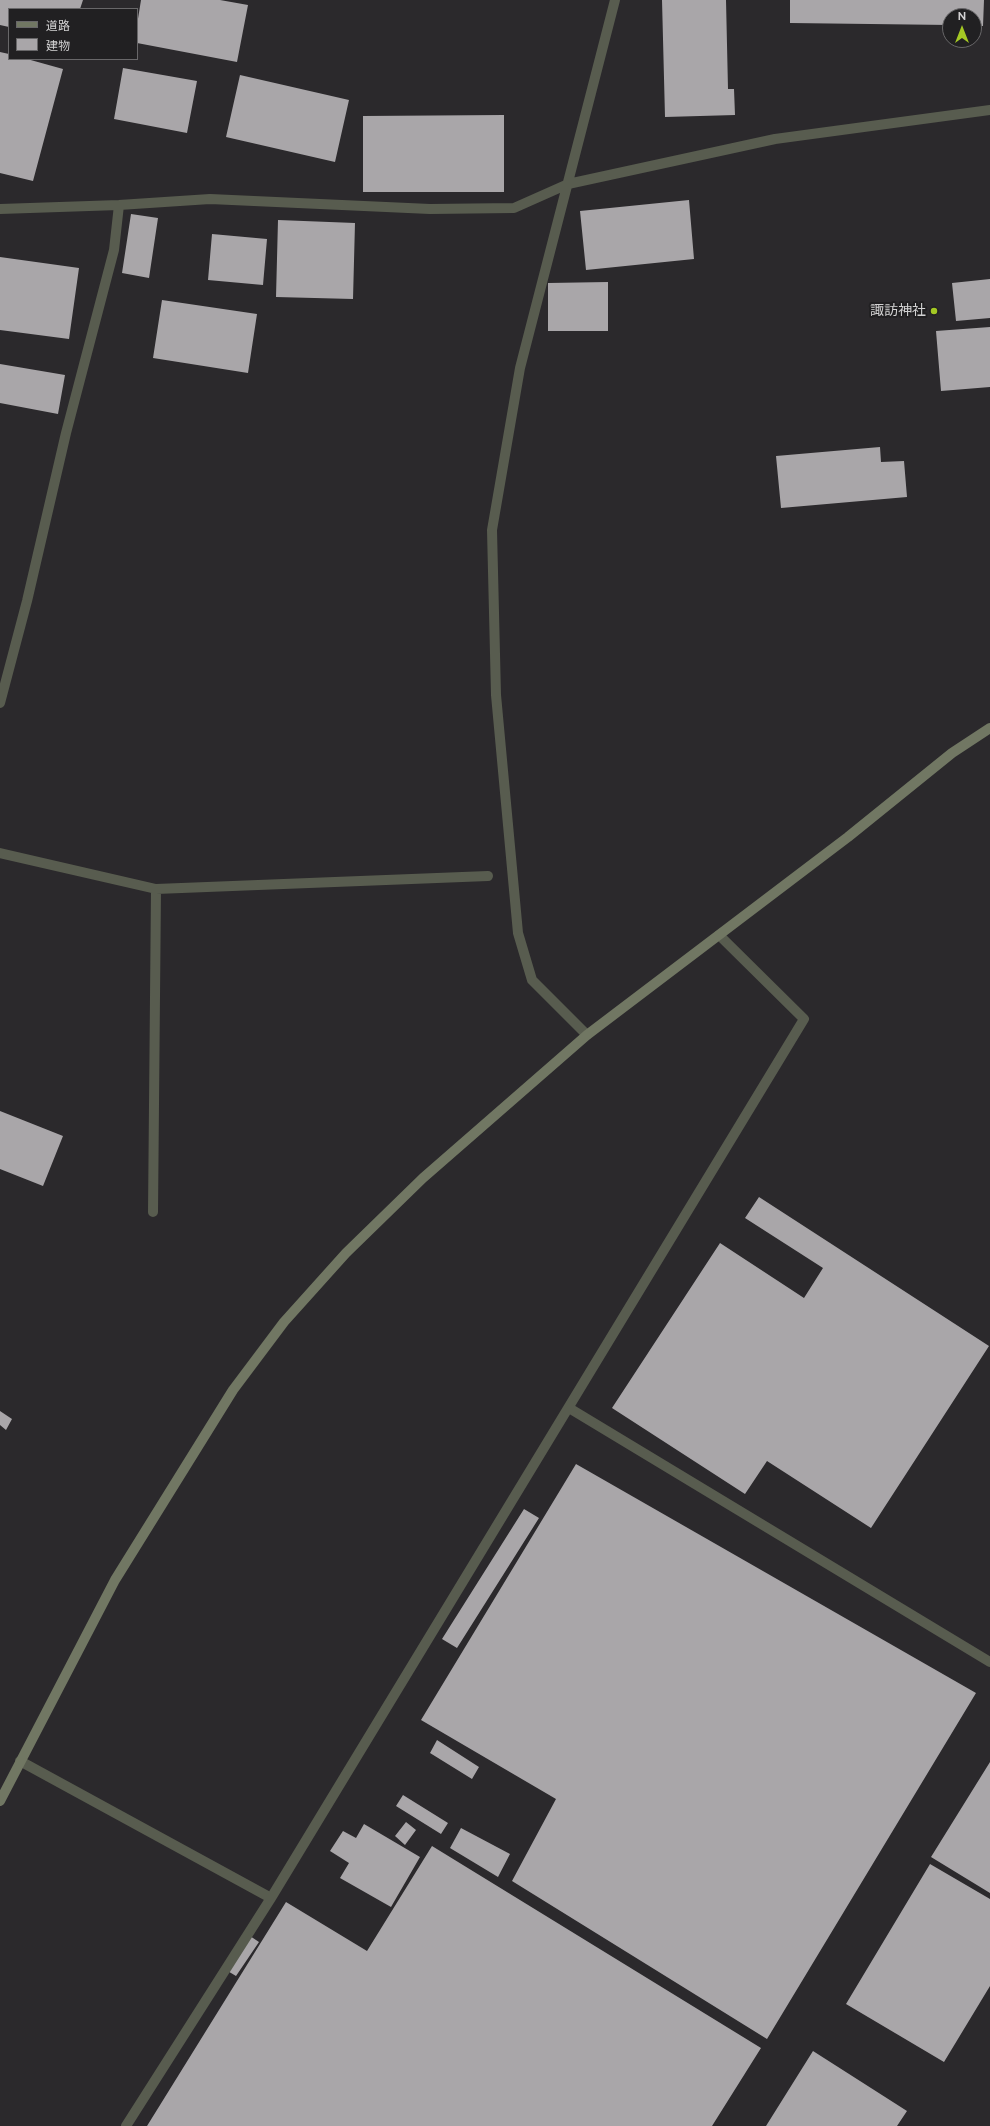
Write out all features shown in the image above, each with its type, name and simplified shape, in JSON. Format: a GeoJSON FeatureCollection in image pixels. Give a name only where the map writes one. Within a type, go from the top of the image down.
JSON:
{"type":"FeatureCollection","features":[{"type":"Feature","properties":{"kind":"street"},"geometry":{"type":"LineString","coordinates":[[587,1035],[532,980],[518,933],[496,695],[492,538],[520,368],[615,0]]}},
{"type":"Feature","properties":{"kind":"street"},"geometry":{"type":"LineString","coordinates":[[0,209],[119,205],[210,199],[430,209],[514,208],[568,184],[775,139],[990,110]]}},
{"type":"Feature","properties":{"kind":"street"},"geometry":{"type":"LineString","coordinates":[[0,703],[27,601],[66,432],[114,250],[119,205]]}},
{"type":"Feature","properties":{"kind":"street"},"geometry":{"type":"LineString","coordinates":[[0,1801],[115,1580],[233,1390],[284,1322],[346,1253],[423,1178],[587,1035],[848,837],[952,753],[990,728]]}},
{"type":"Feature","properties":{"kind":"street"},"geometry":{"type":"LineString","coordinates":[[0,853],[156,889],[488,876]]}},
{"type":"Feature","properties":{"kind":"street"},"geometry":{"type":"LineString","coordinates":[[152,1212],[156,889]]}},
{"type":"Feature","properties":{"kind":"street"},"geometry":{"type":"LineString","coordinates":[[126,2126],[271,1898],[804,1019],[719,935]]}},
{"type":"Feature","properties":{"kind":"street"},"geometry":{"type":"LineString","coordinates":[[568,1408],[990,1662]]}},
{"type":"Feature","properties":{"kind":"street"},"geometry":{"type":"LineString","coordinates":[[20,1760],[271,1898]]}},
{"type":"Feature","properties":{"kind":"building"},"geometry":{"type":"Polygon","coordinates":[[[0,0],[83,0],[80,8],[8,8],[8,27],[0,25],[0,0]]]}},
{"type":"Feature","properties":{"kind":"building"},"geometry":{"type":"Polygon","coordinates":[[[141,0],[220,0],[248,5],[237,62],[138,43],[138,19],[141,0]]]}},
{"type":"Feature","properties":{"kind":"building"},"geometry":{"type":"Polygon","coordinates":[[[662,0],[726,0],[728,89],[734,89],[735,115],[665,117],[662,0]]]}},
{"type":"Feature","properties":{"kind":"building"},"geometry":{"type":"Polygon","coordinates":[[[790,0],[984,0],[983,26],[982,8],[942,8],[942,25],[790,23],[790,0]]]}},
{"type":"Feature","properties":{"kind":"building"},"geometry":{"type":"Polygon","coordinates":[[[0,52],[8,54],[8,60],[31,60],[63,69],[33,181],[0,173],[0,52]]]}},
{"type":"Feature","properties":{"kind":"building"},"geometry":{"type":"Polygon","coordinates":[[[123,68],[197,81],[187,133],[114,119],[123,68]]]}},
{"type":"Feature","properties":{"kind":"building"},"geometry":{"type":"Polygon","coordinates":[[[240,75],[349,100],[335,162],[226,137],[240,75]]]}},
{"type":"Feature","properties":{"kind":"building"},"geometry":{"type":"Polygon","coordinates":[[[504,115],[504,192],[363,192],[363,116],[504,115]]]}},
{"type":"Feature","properties":{"kind":"building"},"geometry":{"type":"Polygon","coordinates":[[[689,200],[694,259],[586,270],[580,211],[689,200]]]}},
{"type":"Feature","properties":{"kind":"building"},"geometry":{"type":"Polygon","coordinates":[[[131,214],[158,218],[149,278],[122,273],[131,214]]]}},
{"type":"Feature","properties":{"kind":"building"},"geometry":{"type":"Polygon","coordinates":[[[278,220],[355,223],[353,299],[276,297],[278,220]]]}},
{"type":"Feature","properties":{"kind":"building"},"geometry":{"type":"Polygon","coordinates":[[[212,234],[267,239],[263,285],[208,280],[212,234]]]}},
{"type":"Feature","properties":{"kind":"building"},"geometry":{"type":"Polygon","coordinates":[[[0,257],[79,268],[69,339],[0,330],[0,257]]]}},
{"type":"Feature","properties":{"kind":"building"},"geometry":{"type":"Polygon","coordinates":[[[990,279],[990,318],[956,321],[952,283],[990,279]]]}},
{"type":"Feature","properties":{"kind":"building"},"geometry":{"type":"Polygon","coordinates":[[[608,282],[608,331],[548,331],[548,283],[608,282]]]}},
{"type":"Feature","properties":{"kind":"building"},"geometry":{"type":"Polygon","coordinates":[[[162,300],[257,314],[248,373],[153,358],[162,300]]]}},
{"type":"Feature","properties":{"kind":"building"},"geometry":{"type":"Polygon","coordinates":[[[990,327],[990,387],[941,391],[936,331],[990,327]]]}},
{"type":"Feature","properties":{"kind":"building"},"geometry":{"type":"Polygon","coordinates":[[[0,364],[65,375],[58,414],[0,403],[0,364]]]}},
{"type":"Feature","properties":{"kind":"building"},"geometry":{"type":"Polygon","coordinates":[[[880,447],[881,462],[904,461],[907,497],[781,508],[776,456],[880,447]]]}},
{"type":"Feature","properties":{"kind":"building"},"geometry":{"type":"Polygon","coordinates":[[[0,1111],[63,1136],[43,1186],[0,1169],[0,1111]]]}},
{"type":"Feature","properties":{"kind":"building"},"geometry":{"type":"Polygon","coordinates":[[[759,1197],[989,1346],[871,1528],[767,1461],[745,1494],[612,1408],[720,1243],[804,1298],[823,1268],[745,1218],[759,1197]]]}},
{"type":"Feature","properties":{"kind":"building"},"geometry":{"type":"Polygon","coordinates":[[[0,1411],[12,1419],[6,1430],[0,1425],[0,1411]]]}},
{"type":"Feature","properties":{"kind":"building"},"geometry":{"type":"Polygon","coordinates":[[[576,1464],[976,1693],[767,2039],[512,1881],[556,1799],[421,1720],[576,1464]]]}},
{"type":"Feature","properties":{"kind":"building"},"geometry":{"type":"Polygon","coordinates":[[[524,1509],[539,1518],[457,1648],[442,1639],[524,1509]]]}},
{"type":"Feature","properties":{"kind":"building"},"geometry":{"type":"Polygon","coordinates":[[[437,1740],[479,1767],[472,1779],[430,1753],[437,1740]]]}},
{"type":"Feature","properties":{"kind":"building"},"geometry":{"type":"Polygon","coordinates":[[[990,1762],[990,1893],[931,1857],[990,1762]]]}},
{"type":"Feature","properties":{"kind":"building"},"geometry":{"type":"Polygon","coordinates":[[[403,1795],[448,1823],[441,1834],[396,1806],[403,1795]]]}},
{"type":"Feature","properties":{"kind":"building"},"geometry":{"type":"Polygon","coordinates":[[[406,1822],[416,1830],[405,1845],[395,1836],[406,1822]]]}},
{"type":"Feature","properties":{"kind":"building"},"geometry":{"type":"Polygon","coordinates":[[[364,1824],[420,1857],[391,1907],[340,1878],[349,1863],[330,1851],[343,1831],[356,1838],[364,1824]]]}},
{"type":"Feature","properties":{"kind":"building"},"geometry":{"type":"Polygon","coordinates":[[[461,1828],[510,1854],[498,1877],[450,1848],[461,1828]]]}},
{"type":"Feature","properties":{"kind":"building"},"geometry":{"type":"Polygon","coordinates":[[[432,1846],[761,2048],[712,2126],[147,2126],[286,1902],[367,1951],[432,1846]]]}},
{"type":"Feature","properties":{"kind":"building"},"geometry":{"type":"Polygon","coordinates":[[[930,1864],[990,1899],[990,1986],[944,2062],[846,2004],[930,1864]]]}},
{"type":"Feature","properties":{"kind":"building"},"geometry":{"type":"Polygon","coordinates":[[[250,1936],[259,1942],[236,1976],[226,1970],[250,1936]]]}},
{"type":"Feature","properties":{"kind":"building"},"geometry":{"type":"Polygon","coordinates":[[[813,2051],[907,2111],[897,2126],[766,2126],[813,2051]]]}},
{"type":"Feature","properties":{"kind":"place","name":"諏訪神社"},"geometry":{"type":"Point","coordinates":[934,311]}}]}
